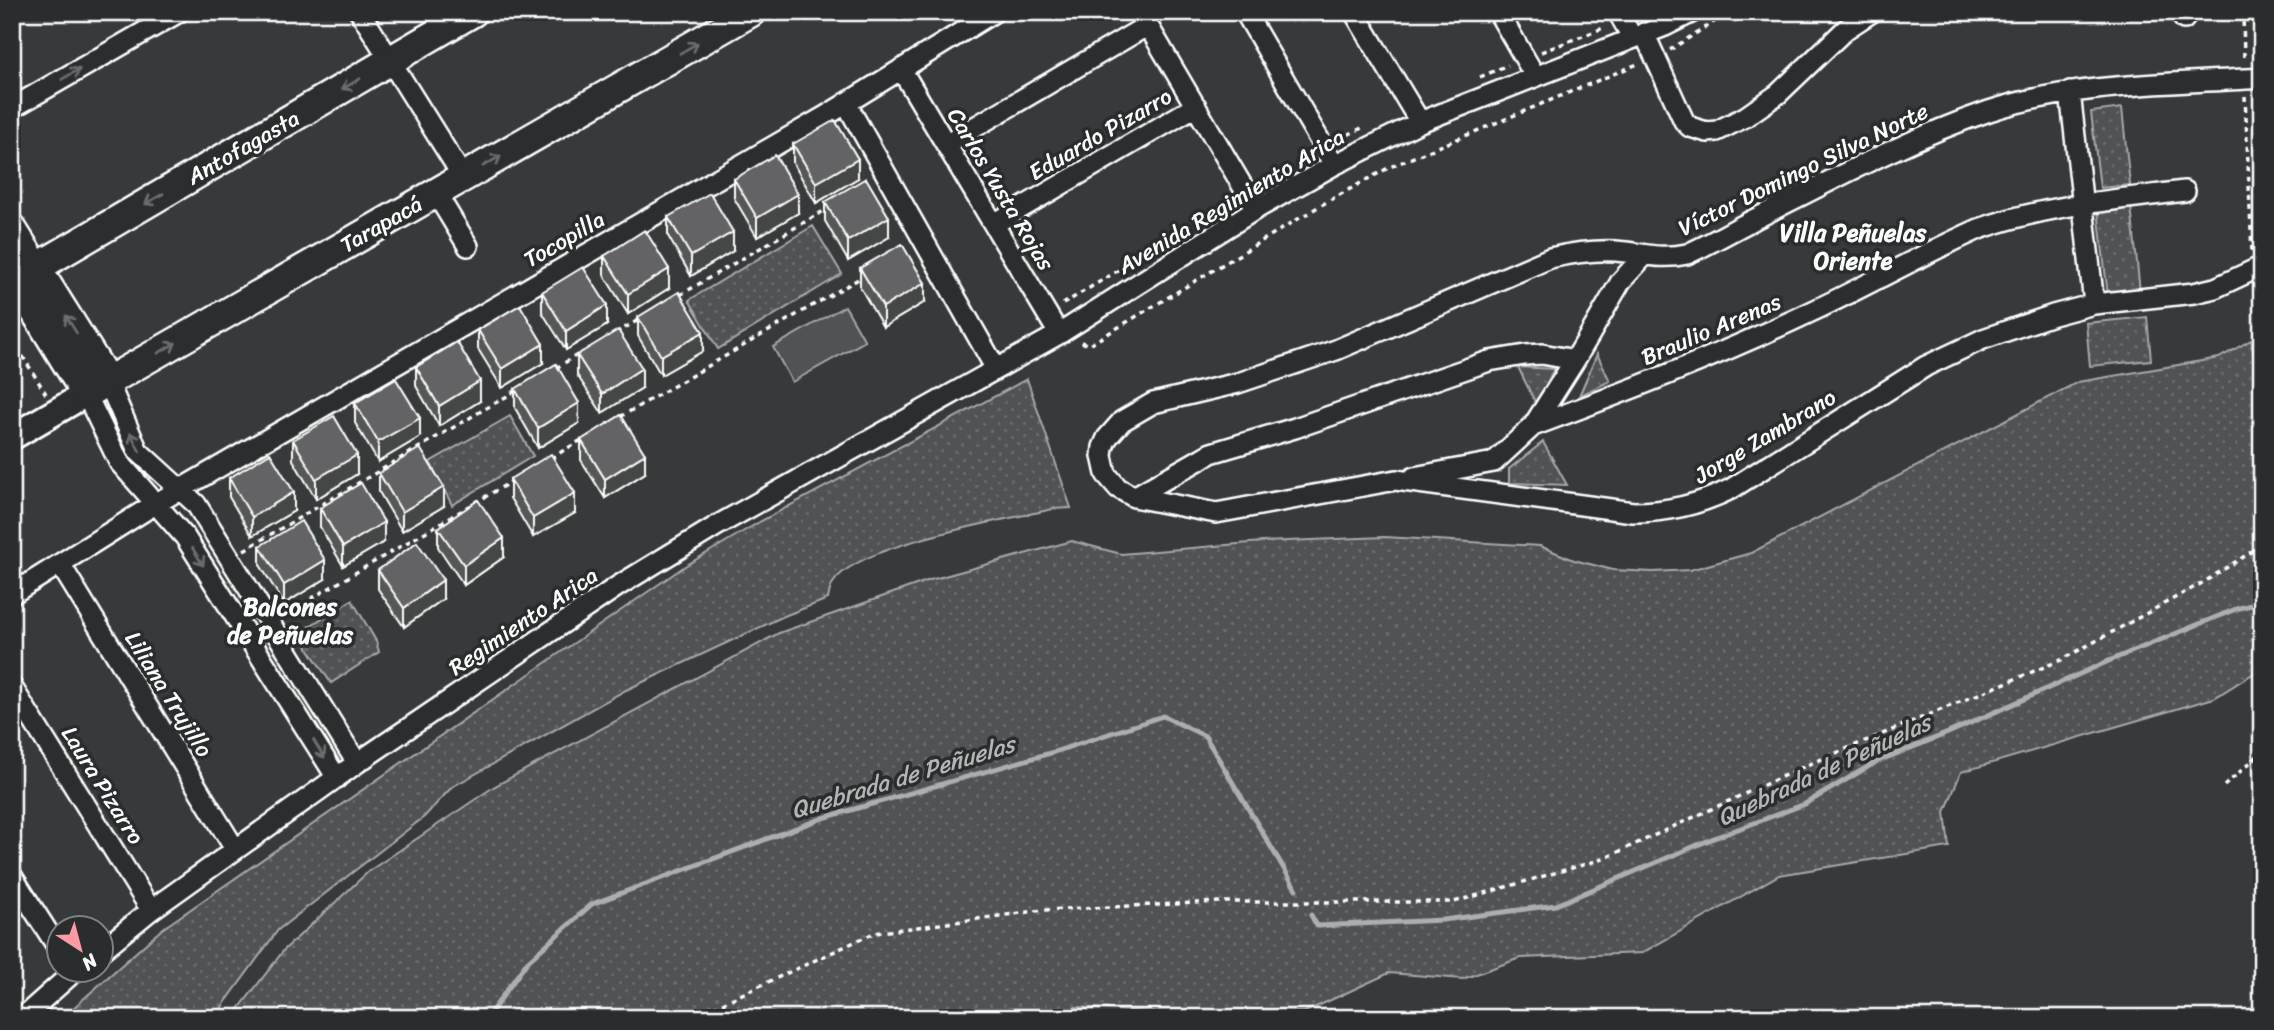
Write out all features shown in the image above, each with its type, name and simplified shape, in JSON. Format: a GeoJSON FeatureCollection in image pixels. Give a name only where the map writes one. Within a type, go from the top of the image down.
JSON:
{"type":"FeatureCollection","features":[{"type":"Feature","properties":{"kind":"main road","name":"Antofagasta"},"geometry":{"type":"LineString","coordinates":[[19,276],[473,12]]}},
{"type":"Feature","properties":{"kind":"main road","name":"Tarapacá"},"geometry":{"type":"LineString","coordinates":[[97,388],[751,12]]}},
{"type":"Feature","properties":{"kind":"main road"},"geometry":{"type":"LineString","coordinates":[[12,229],[19,276],[97,388]]}},
{"type":"Feature","properties":{"kind":"street"},"geometry":{"type":"LineString","coordinates":[[12,108],[178,12]]}},
{"type":"Feature","properties":{"kind":"street"},"geometry":{"type":"LineString","coordinates":[[360,12],[463,177]]}},
{"type":"Feature","properties":{"kind":"street","name":"Tocopilla"},"geometry":{"type":"LineString","coordinates":[[12,594],[156,504],[846,103],[994,12]]}},
{"type":"Feature","properties":{"kind":"street"},"geometry":{"type":"LineString","coordinates":[[1245,12],[1334,164]]}},
{"type":"Feature","properties":{"kind":"street"},"geometry":{"type":"LineString","coordinates":[[1354,12],[1420,122]]}},
{"type":"Feature","properties":{"kind":"street"},"geometry":{"type":"LineString","coordinates":[[1498,12],[1535,76]]}},
{"type":"Feature","properties":{"kind":"street"},"geometry":{"type":"LineString","coordinates":[[1618,12],[1655,57],[1684,121],[1698,131],[1717,131],[1764,105],[1846,29],[1872,12]]}},
{"type":"Feature","properties":{"kind":"street","name":"Avenida Regimiento Arica"},"geometry":{"type":"LineString","coordinates":[[996,369],[1059,334],[1256,209],[1334,164],[1420,122],[1665,26],[1693,12]]}},
{"type":"Feature","properties":{"kind":"street"},"geometry":{"type":"LineString","coordinates":[[946,144],[1144,19],[1256,209]]}},
{"type":"Feature","properties":{"kind":"street","name":"Carlos Yusta Rojas"},"geometry":{"type":"LineString","coordinates":[[901,69],[1059,334]]}},
{"type":"Feature","properties":{"kind":"street","name":"Víctor Domingo Silva Norte"},"geometry":{"type":"LineString","coordinates":[[1107,438],[1131,414],[1153,403],[1238,383],[1299,363],[1383,330],[1550,257],[1602,251],[1662,258],[1687,254],[1858,167],[1955,124],[2017,103],[2070,92],[2253,79]]}},
{"type":"Feature","properties":{"kind":"street"},"geometry":{"type":"LineString","coordinates":[[2070,92],[2094,304]]}},
{"type":"Feature","properties":{"kind":"street"},"geometry":{"type":"LineString","coordinates":[[846,103],[996,369]]}},
{"type":"Feature","properties":{"kind":"street","name":"Eduardo Pizarro"},"geometry":{"type":"LineString","coordinates":[[994,224],[1196,107]]}},
{"type":"Feature","properties":{"kind":"street","name":"Braulio Arenas"},"geometry":{"type":"LineString","coordinates":[[1533,426],[1617,396],[1746,342],[1979,229],[2031,212],[2185,191]]}},
{"type":"Feature","properties":{"kind":"street"},"geometry":{"type":"LineString","coordinates":[[436,193],[468,246]]}},
{"type":"Feature","properties":{"kind":"street"},"geometry":{"type":"LineString","coordinates":[[1395,480],[1494,462],[1533,426],[1621,281],[1644,256]]}},
{"type":"Feature","properties":{"kind":"street","name":"Jorge Zambrano"},"geometry":{"type":"LineString","coordinates":[[1107,438],[1102,456],[1106,474],[1118,488],[1134,497],[1216,513],[1395,480],[1633,512],[1668,511],[1701,503],[1731,489],[1926,366],[2012,328],[2094,304],[2194,293],[2215,288],[2257,268]]}},
{"type":"Feature","properties":{"kind":"street"},"geometry":{"type":"LineString","coordinates":[[1134,497],[1211,453],[1295,428],[1489,361],[1542,354],[1575,360]]}},
{"type":"Feature","properties":{"kind":"street","name":"Regimiento Arica"},"geometry":{"type":"LineString","coordinates":[[116,939],[151,910],[357,763],[618,586],[718,525],[996,369]]}},
{"type":"Feature","properties":{"kind":"street"},"geometry":{"type":"LineString","coordinates":[[97,388],[138,451],[196,504],[357,763]]}},
{"type":"Feature","properties":{"kind":"street"},"geometry":{"type":"LineString","coordinates":[[97,388],[119,462],[185,537],[337,778]]}},
{"type":"Feature","properties":{"kind":"street","name":"Tarapacá"},"geometry":{"type":"LineString","coordinates":[[12,437],[97,388]]}},
{"type":"Feature","properties":{"kind":"street"},"geometry":{"type":"LineString","coordinates":[[1494,462],[1494,495]]}},
{"type":"Feature","properties":{"kind":"street","name":"Liliana Trujillo"},"geometry":{"type":"LineString","coordinates":[[60,564],[235,849]]}},
{"type":"Feature","properties":{"kind":"street","name":"Laura Pizarro"},"geometry":{"type":"LineString","coordinates":[[12,687],[151,910]]}},
{"type":"Feature","properties":{"kind":"street"},"geometry":{"type":"LineString","coordinates":[[12,876],[46,929]]}},
{"type":"Feature","properties":{"kind":"street"},"geometry":{"type":"LineString","coordinates":[[22,1018],[60,984]]}},
{"type":"Feature","properties":{"kind":"path"},"geometry":{"type":"LineString","coordinates":[[1059,334],[1089,345],[1322,204],[1390,167],[1655,57],[1701,32],[1729,12]]}},
{"type":"Feature","properties":{"kind":"path"},"geometry":{"type":"LineString","coordinates":[[2244,12],[2253,79],[2257,268],[2262,331]]}},
{"type":"Feature","properties":{"kind":"path"},"geometry":{"type":"LineString","coordinates":[[671,300],[838,202]]}},
{"type":"Feature","properties":{"kind":"path"},"geometry":{"type":"LineString","coordinates":[[620,418],[871,272]]}},
{"type":"Feature","properties":{"kind":"path"},"geometry":{"type":"LineString","coordinates":[[612,335],[648,314]]}},
{"type":"Feature","properties":{"kind":"path"},"geometry":{"type":"LineString","coordinates":[[12,339],[57,411]]}},
{"type":"Feature","properties":{"kind":"path"},"geometry":{"type":"LineString","coordinates":[[552,370],[588,349]]}},
{"type":"Feature","properties":{"kind":"path"},"geometry":{"type":"LineString","coordinates":[[230,558],[528,384]]}},
{"type":"Feature","properties":{"kind":"path"},"geometry":{"type":"LineString","coordinates":[[548,460],[584,439]]}},
{"type":"Feature","properties":{"kind":"path"},"geometry":{"type":"LineString","coordinates":[[270,622],[523,474]]}},
{"type":"Feature","properties":{"kind":"path"},"geometry":{"type":"LineString","coordinates":[[696,1018],[714,1007],[874,933],[1043,910],[1219,902],[1454,902],[1603,859],[1805,766],[2061,660],[2204,582],[2262,545]]}},
{"type":"Feature","properties":{"kind":"path"},"geometry":{"type":"LineString","coordinates":[[2224,786],[2262,752]]}},
{"type":"Feature","properties":{"kind":"shaded area"},"geometry":{"type":"Polygon","coordinates":[[[2122,108],[2130,185],[2100,188],[2091,112],[2122,108]]]}},
{"type":"Feature","properties":{"kind":"shaded area"},"geometry":{"type":"Polygon","coordinates":[[[2131,206],[2140,292],[2108,296],[2098,210],[2131,206]]]}},
{"type":"Feature","properties":{"kind":"shaded area"},"geometry":{"type":"Polygon","coordinates":[[[813,226],[842,274],[718,349],[689,300],[813,226]]]}},
{"type":"Feature","properties":{"kind":"shaded area"},"geometry":{"type":"Polygon","coordinates":[[[845,306],[865,341],[792,382],[773,347],[845,306]]]}},
{"type":"Feature","properties":{"kind":"shaded area"},"geometry":{"type":"Polygon","coordinates":[[[2147,317],[2151,360],[2090,366],[2086,323],[2147,317]]]}},
{"type":"Feature","properties":{"kind":"shaded area","name":"Quebrada de Peñuelas"},"geometry":{"type":"Polygon","coordinates":[[[2251,340],[2262,398],[2262,668],[2214,698],[1961,772],[1945,812],[1949,847],[1779,875],[1642,953],[1520,958],[1463,979],[1389,973],[1305,1012],[1206,1016],[1076,1007],[1048,1018],[232,1018],[284,950],[369,871],[495,786],[779,633],[930,580],[1072,541],[1121,554],[1262,542],[1385,537],[1540,546],[1574,560],[1613,570],[1690,570],[1751,553],[2078,382],[2219,358],[2251,340]]]}},
{"type":"Feature","properties":{"kind":"shaded area"},"geometry":{"type":"Polygon","coordinates":[[[1597,354],[1610,381],[1579,396],[1597,354]]]}},
{"type":"Feature","properties":{"kind":"shaded area"},"geometry":{"type":"Polygon","coordinates":[[[1518,367],[1554,369],[1536,404],[1518,367]]]}},
{"type":"Feature","properties":{"kind":"shaded area"},"geometry":{"type":"Polygon","coordinates":[[[1027,379],[1071,508],[1053,509],[969,527],[900,545],[870,557],[847,569],[833,583],[828,599],[784,616],[626,690],[452,787],[424,817],[278,930],[214,1018],[62,1018],[100,984],[116,984],[116,970],[162,929],[685,566],[761,521],[1027,379]]]}},
{"type":"Feature","properties":{"kind":"shaded area"},"geometry":{"type":"Polygon","coordinates":[[[510,416],[533,456],[452,505],[430,462],[510,416]]]}},
{"type":"Feature","properties":{"kind":"shaded area"},"geometry":{"type":"Polygon","coordinates":[[[1543,442],[1567,485],[1509,483],[1509,469],[1543,442]]]}},
{"type":"Feature","properties":{"kind":"shaded area"},"geometry":{"type":"Polygon","coordinates":[[[352,600],[376,641],[379,652],[331,683],[298,633],[352,600]]]}},
{"type":"Feature","properties":{"kind":"building"},"geometry":{"type":"Polygon","coordinates":[[[835,120],[858,159],[816,183],[793,144],[835,120]]]}},
{"type":"Feature","properties":{"kind":"building"},"geometry":{"type":"Polygon","coordinates":[[[775,155],[798,194],[757,218],[734,179],[775,155]]]}},
{"type":"Feature","properties":{"kind":"building"},"geometry":{"type":"Polygon","coordinates":[[[866,178],[889,217],[848,241],[825,202],[866,178]]]}},
{"type":"Feature","properties":{"kind":"building"},"geometry":{"type":"Polygon","coordinates":[[[710,193],[733,232],[691,256],[668,217],[710,193]]]}},
{"type":"Feature","properties":{"kind":"building"},"geometry":{"type":"Polygon","coordinates":[[[645,230],[669,269],[628,294],[604,256],[645,230]]]}},
{"type":"Feature","properties":{"kind":"building"},"geometry":{"type":"Polygon","coordinates":[[[902,244],[925,283],[883,307],[860,268],[902,244]]]}},
{"type":"Feature","properties":{"kind":"building"},"geometry":{"type":"Polygon","coordinates":[[[583,267],[607,305],[566,331],[542,292],[583,267]]]}},
{"type":"Feature","properties":{"kind":"building"},"geometry":{"type":"Polygon","coordinates":[[[679,292],[703,332],[661,356],[638,317],[679,292]]]}},
{"type":"Feature","properties":{"kind":"building"},"geometry":{"type":"Polygon","coordinates":[[[520,305],[543,344],[502,369],[478,330],[520,305]]]}},
{"type":"Feature","properties":{"kind":"building"},"geometry":{"type":"Polygon","coordinates":[[[618,330],[642,368],[602,394],[577,355],[618,330]]]}},
{"type":"Feature","properties":{"kind":"building"},"geometry":{"type":"Polygon","coordinates":[[[457,342],[480,381],[439,406],[416,367],[457,342]]]}},
{"type":"Feature","properties":{"kind":"building"},"geometry":{"type":"Polygon","coordinates":[[[556,364],[579,403],[538,428],[515,389],[556,364]]]}},
{"type":"Feature","properties":{"kind":"building"},"geometry":{"type":"Polygon","coordinates":[[[396,379],[420,418],[378,442],[355,403],[396,379]]]}},
{"type":"Feature","properties":{"kind":"building"},"geometry":{"type":"Polygon","coordinates":[[[621,415],[645,454],[605,479],[581,440],[621,415]]]}},
{"type":"Feature","properties":{"kind":"building"},"geometry":{"type":"Polygon","coordinates":[[[334,416],[357,455],[316,479],[293,440],[334,416]]]}},
{"type":"Feature","properties":{"kind":"building"},"geometry":{"type":"Polygon","coordinates":[[[420,448],[444,487],[402,512],[379,473],[420,448]]]}},
{"type":"Feature","properties":{"kind":"building"},"geometry":{"type":"Polygon","coordinates":[[[270,453],[294,492],[252,517],[229,478],[270,453]]]}},
{"type":"Feature","properties":{"kind":"building"},"geometry":{"type":"Polygon","coordinates":[[[551,454],[575,493],[533,518],[510,479],[551,454]]]}},
{"type":"Feature","properties":{"kind":"building"},"geometry":{"type":"Polygon","coordinates":[[[361,483],[384,522],[343,547],[320,508],[361,483]]]}},
{"type":"Feature","properties":{"kind":"building"},"geometry":{"type":"Polygon","coordinates":[[[478,500],[504,538],[464,565],[438,528],[478,500]]]}},
{"type":"Feature","properties":{"kind":"building"},"geometry":{"type":"Polygon","coordinates":[[[301,521],[325,560],[284,585],[260,546],[301,521]]]}},
{"type":"Feature","properties":{"kind":"building"},"geometry":{"type":"Polygon","coordinates":[[[417,542],[443,580],[404,608],[378,570],[417,542]]]}},
{"type":"Feature","properties":{"kind":"waterway","name":"Quebrada de Peñuelas"},"geometry":{"type":"LineString","coordinates":[[1311,915],[1317,926],[1443,920],[1556,905],[1714,838],[1805,804],[1876,762],[2111,660],[2236,609],[2262,602]]}},
{"type":"Feature","properties":{"kind":"waterway","name":"Quebrada de Peñuelas"},"geometry":{"type":"LineString","coordinates":[[487,1018],[527,962],[592,904],[823,818],[1054,752],[1163,716],[1205,736],[1296,889]]}},
{"type":"Feature","properties":{"kind":"district","name":"Villa Peñuelas Oriente"},"geometry":{"type":"Point","coordinates":[1853,247]}},
{"type":"Feature","properties":{"kind":"district","name":"Balcones de Peñuelas"},"geometry":{"type":"Point","coordinates":[290,621]}}]}
